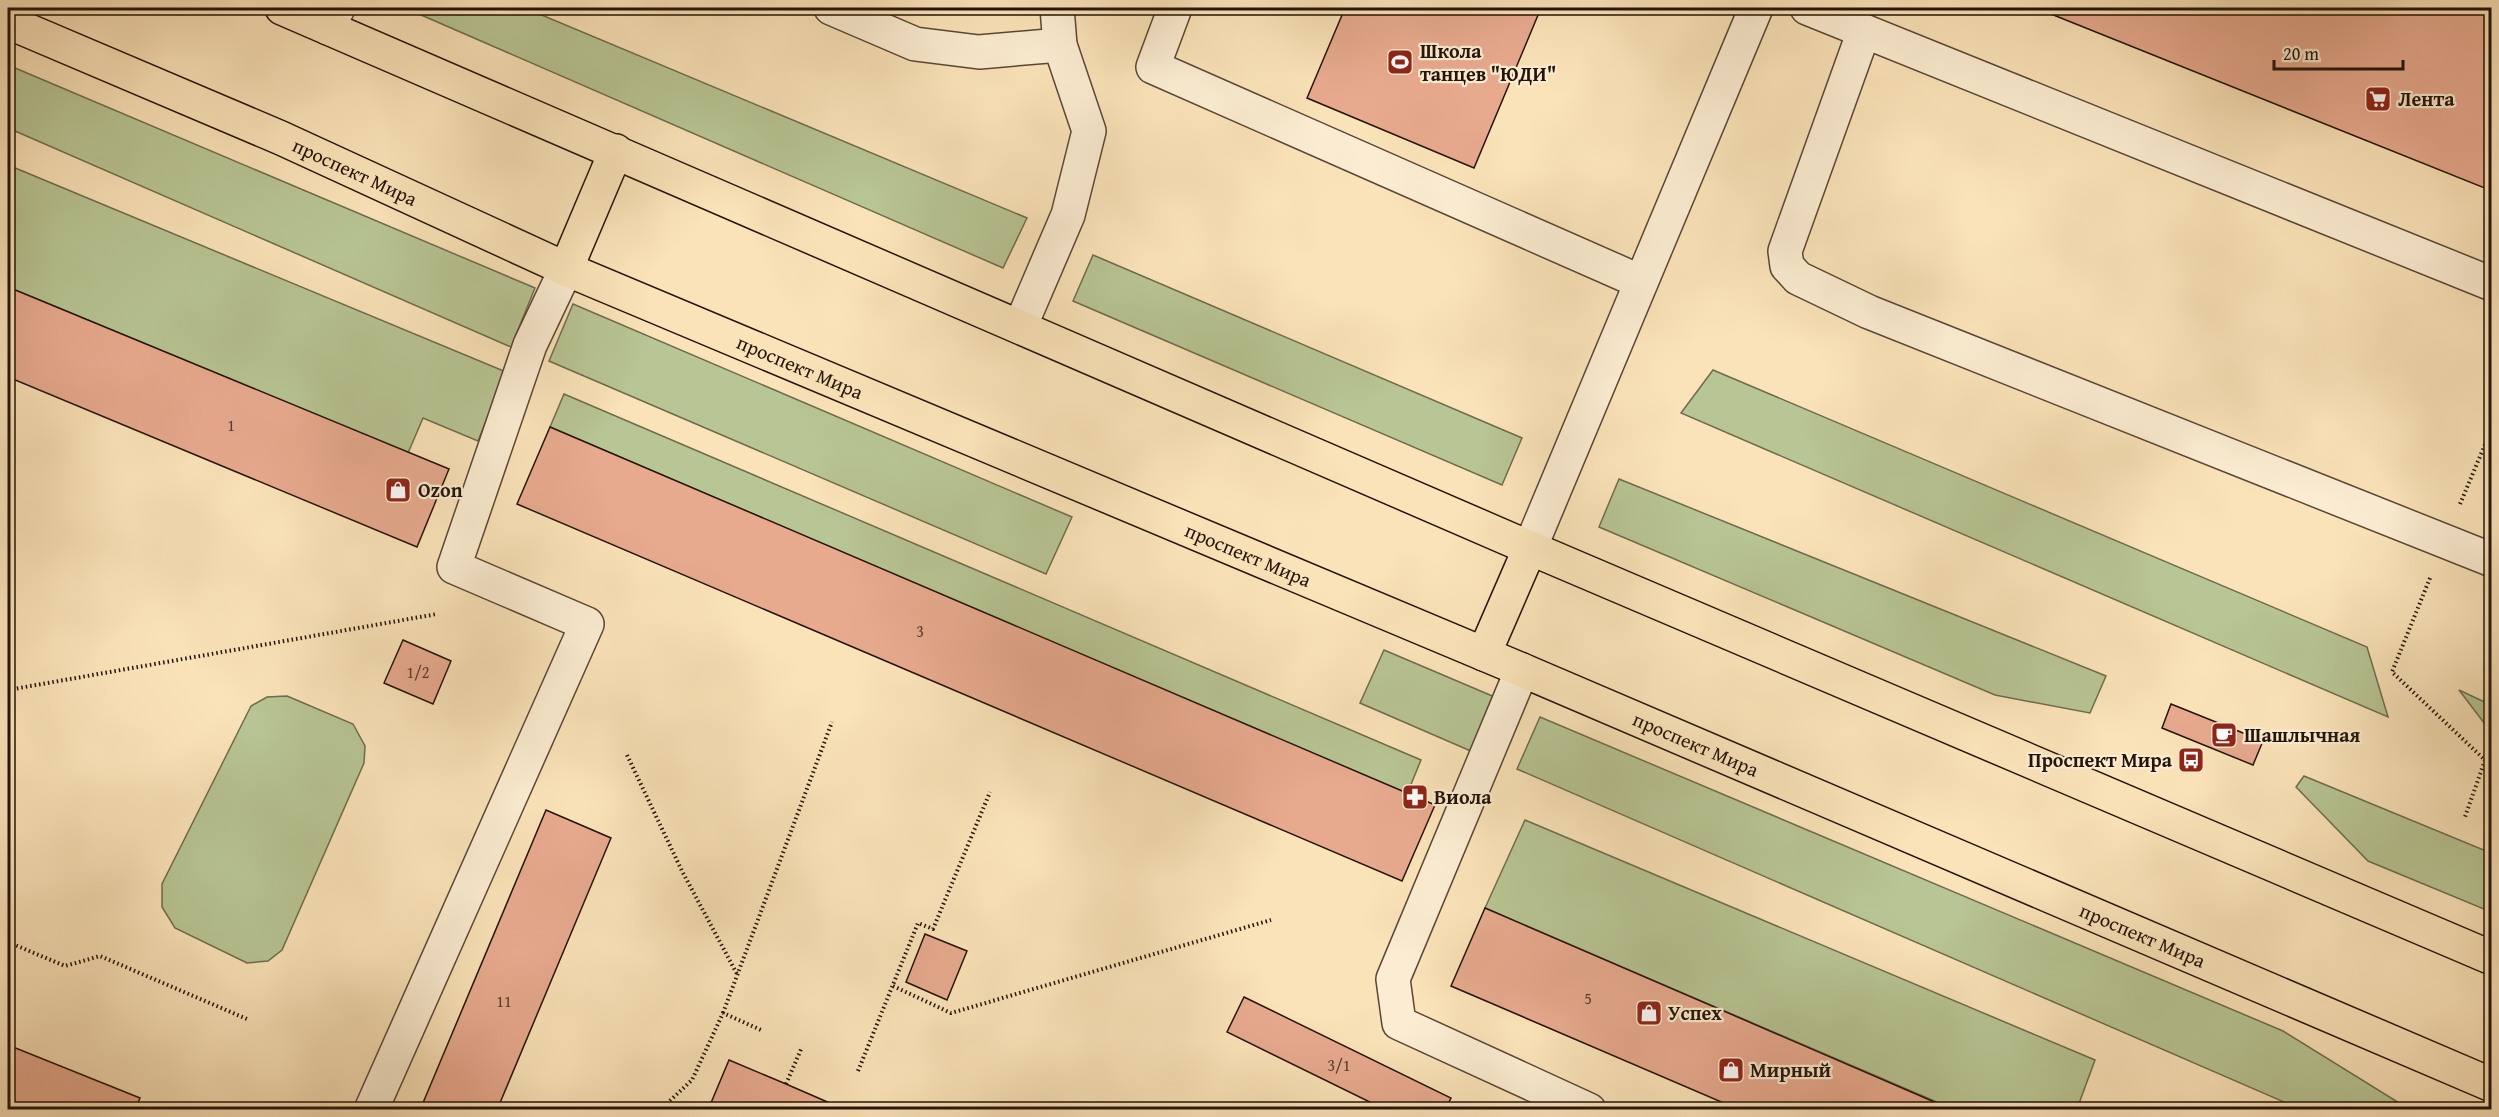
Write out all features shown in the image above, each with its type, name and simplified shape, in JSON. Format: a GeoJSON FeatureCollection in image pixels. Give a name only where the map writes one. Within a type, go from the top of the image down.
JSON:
{"type":"FeatureCollection","features":[{"type":"Feature","properties":{"kind":"main road"},"geometry":{"type":"LineString","coordinates":[[282,8],[333,18],[616,151],[1020,327],[1530,548],[2492,958]]}},
{"type":"Feature","properties":{"kind":"main road","name":"проспект Мира"},"geometry":{"type":"LineString","coordinates":[[8,22],[281,138],[566,269],[1522,670],[2492,1085]]}},
{"type":"Feature","properties":{"kind":"main road"},"geometry":{"type":"LineString","coordinates":[[566,269],[616,151]]}},
{"type":"Feature","properties":{"kind":"main road"},"geometry":{"type":"LineString","coordinates":[[1484,654],[1530,548]]}},
{"type":"Feature","properties":{"kind":"lane"},"geometry":{"type":"LineString","coordinates":[[831,8],[915,44],[979,52],[1060,45]]}},
{"type":"Feature","properties":{"kind":"lane"},"geometry":{"type":"LineString","coordinates":[[1020,327],[1068,215],[1089,131],[1060,45],[1057,8]]}},
{"type":"Feature","properties":{"kind":"lane"},"geometry":{"type":"LineString","coordinates":[[1175,8],[1153,67],[1641,282]]}},
{"type":"Feature","properties":{"kind":"lane"},"geometry":{"type":"LineString","coordinates":[[1530,548],[1756,8]]}},
{"type":"Feature","properties":{"kind":"lane"},"geometry":{"type":"LineString","coordinates":[[1807,8],[2492,284]]}},
{"type":"Feature","properties":{"kind":"lane"},"geometry":{"type":"LineString","coordinates":[[1864,31],[1785,251],[1787,266],[1798,278],[1869,312],[2440,555],[2492,560]]}},
{"type":"Feature","properties":{"kind":"lane"},"geometry":{"type":"LineString","coordinates":[[371,1110],[587,624],[454,567],[530,345],[566,269]]}},
{"type":"Feature","properties":{"kind":"lane"},"geometry":{"type":"LineString","coordinates":[[1522,670],[1394,979],[1399,1023],[1589,1110]]}},
{"type":"Feature","properties":{"kind":"path"},"geometry":{"type":"LineString","coordinates":[[2465,817],[2485,760],[2392,672],[2492,428]]}},
{"type":"Feature","properties":{"kind":"path"},"geometry":{"type":"LineString","coordinates":[[8,690],[437,614]]}},
{"type":"Feature","properties":{"kind":"path"},"geometry":{"type":"LineString","coordinates":[[660,1110],[692,1080],[723,1013],[832,722]]}},
{"type":"Feature","properties":{"kind":"path"},"geometry":{"type":"LineString","coordinates":[[627,755],[682,871],[737,974]]}},
{"type":"Feature","properties":{"kind":"path"},"geometry":{"type":"LineString","coordinates":[[858,1071],[918,923],[933,929],[990,792]]}},
{"type":"Feature","properties":{"kind":"path"},"geometry":{"type":"LineString","coordinates":[[893,986],[951,1013],[1271,920]]}},
{"type":"Feature","properties":{"kind":"path"},"geometry":{"type":"LineString","coordinates":[[8,942],[65,966],[100,956],[247,1019]]}},
{"type":"Feature","properties":{"kind":"path"},"geometry":{"type":"LineString","coordinates":[[723,1013],[761,1030]]}},
{"type":"Feature","properties":{"kind":"path"},"geometry":{"type":"LineString","coordinates":[[786,1084],[802,1047]]}},
{"type":"Feature","properties":{"kind":"green space"},"geometry":{"type":"Polygon","coordinates":[[[405,8],[525,8],[1027,218],[1003,268],[405,8]]]}},
{"type":"Feature","properties":{"kind":"green space"},"geometry":{"type":"Polygon","coordinates":[[[8,65],[535,288],[511,347],[8,128],[8,65]]]}},
{"type":"Feature","properties":{"kind":"green space"},"geometry":{"type":"Polygon","coordinates":[[[8,165],[506,372],[478,441],[423,418],[408,453],[8,287],[8,165]]]}},
{"type":"Feature","properties":{"kind":"green space"},"geometry":{"type":"Polygon","coordinates":[[[1093,255],[1522,438],[1502,485],[1073,301],[1093,255]]]}},
{"type":"Feature","properties":{"kind":"green space"},"geometry":{"type":"Polygon","coordinates":[[[573,304],[1072,517],[1046,574],[549,361],[573,304]]]}},
{"type":"Feature","properties":{"kind":"green space"},"geometry":{"type":"Polygon","coordinates":[[[1713,370],[2367,647],[2388,717],[1681,413],[1713,370]]]}},
{"type":"Feature","properties":{"kind":"green space"},"geometry":{"type":"Polygon","coordinates":[[[564,394],[1421,760],[1407,794],[550,427],[564,394]]]}},
{"type":"Feature","properties":{"kind":"green space"},"geometry":{"type":"Polygon","coordinates":[[[1619,479],[2106,676],[2090,713],[1995,695],[1599,527],[1619,479]]]}},
{"type":"Feature","properties":{"kind":"green space"},"geometry":{"type":"Polygon","coordinates":[[[1384,650],[1497,698],[1473,752],[1360,703],[1384,650]]]}},
{"type":"Feature","properties":{"kind":"green space"},"geometry":{"type":"Polygon","coordinates":[[[2459,690],[2491,705],[2491,732],[2459,690]]]}},
{"type":"Feature","properties":{"kind":"green space"},"geometry":{"type":"Polygon","coordinates":[[[287,696],[353,724],[365,746],[364,763],[282,950],[268,961],[247,963],[175,928],[162,907],[162,884],[251,706],[267,697],[287,696]]]}},
{"type":"Feature","properties":{"kind":"green space"},"geometry":{"type":"Polygon","coordinates":[[[1540,717],[2283,1031],[2409,1109],[2300,1109],[1517,769],[1540,717]]]}},
{"type":"Feature","properties":{"kind":"green space"},"geometry":{"type":"Polygon","coordinates":[[[2304,776],[2491,853],[2491,912],[2368,861],[2296,787],[2304,776]]]}},
{"type":"Feature","properties":{"kind":"green space"},"geometry":{"type":"Polygon","coordinates":[[[1525,820],[2095,1060],[2077,1109],[1953,1109],[1485,908],[1525,820]]]}},
{"type":"Feature","properties":{"kind":"building"},"geometry":{"type":"Polygon","coordinates":[[[1345,8],[1541,8],[1474,168],[1307,98],[1345,8]]]}},
{"type":"Feature","properties":{"kind":"building","name":"Лента"},"geometry":{"type":"Polygon","coordinates":[[[2036,8],[2492,8],[2492,191],[2036,8]]]}},
{"type":"Feature","properties":{"kind":"building"},"geometry":{"type":"Polygon","coordinates":[[[8,287],[449,469],[417,547],[8,377],[8,287]]]}},
{"type":"Feature","properties":{"kind":"building"},"geometry":{"type":"Polygon","coordinates":[[[550,427],[1435,805],[1402,881],[517,504],[550,427]]]}},
{"type":"Feature","properties":{"kind":"building"},"geometry":{"type":"Polygon","coordinates":[[[403,640],[451,661],[433,704],[384,683],[403,640]]]}},
{"type":"Feature","properties":{"kind":"building"},"geometry":{"type":"Polygon","coordinates":[[[2171,704],[2263,741],[2253,765],[2162,728],[2171,704]]]}},
{"type":"Feature","properties":{"kind":"building"},"geometry":{"type":"Polygon","coordinates":[[[546,810],[611,838],[497,1110],[420,1110],[546,810]]]}},
{"type":"Feature","properties":{"kind":"building"},"geometry":{"type":"Polygon","coordinates":[[[1485,908],[1953,1110],[1740,1110],[1451,986],[1485,908]]]}},
{"type":"Feature","properties":{"kind":"building"},"geometry":{"type":"Polygon","coordinates":[[[925,934],[967,951],[947,1000],[906,982],[925,934]]]}},
{"type":"Feature","properties":{"kind":"building"},"geometry":{"type":"Polygon","coordinates":[[[1244,997],[1451,1098],[1445,1110],[1386,1110],[1227,1032],[1244,997]]]}},
{"type":"Feature","properties":{"kind":"building"},"geometry":{"type":"Polygon","coordinates":[[[8,1045],[140,1098],[135,1110],[8,1110],[8,1045]]]}},
{"type":"Feature","properties":{"kind":"building"},"geometry":{"type":"Polygon","coordinates":[[[729,1060],[786,1084],[846,1110],[708,1110],[729,1060]]]}},
{"type":"Feature","properties":{"kind":"place","name":"Школа танцев \"ЮДИ\""},"geometry":{"type":"Point","coordinates":[1400,62]}},
{"type":"Feature","properties":{"kind":"place","name":"Лента"},"geometry":{"type":"Point","coordinates":[2378,99]}},
{"type":"Feature","properties":{"kind":"place","name":"Ozon"},"geometry":{"type":"Point","coordinates":[398,490]}},
{"type":"Feature","properties":{"kind":"place","name":"Шашлычная"},"geometry":{"type":"Point","coordinates":[2224,735]}},
{"type":"Feature","properties":{"kind":"place","name":"Проспект Мира"},"geometry":{"type":"Point","coordinates":[2191,760]}},
{"type":"Feature","properties":{"kind":"place","name":"Виола"},"geometry":{"type":"Point","coordinates":[1415,797]}},
{"type":"Feature","properties":{"kind":"place","name":"Успех"},"geometry":{"type":"Point","coordinates":[1649,1013]}},
{"type":"Feature","properties":{"kind":"place","name":"Мирный"},"geometry":{"type":"Point","coordinates":[1731,1070]}}]}
